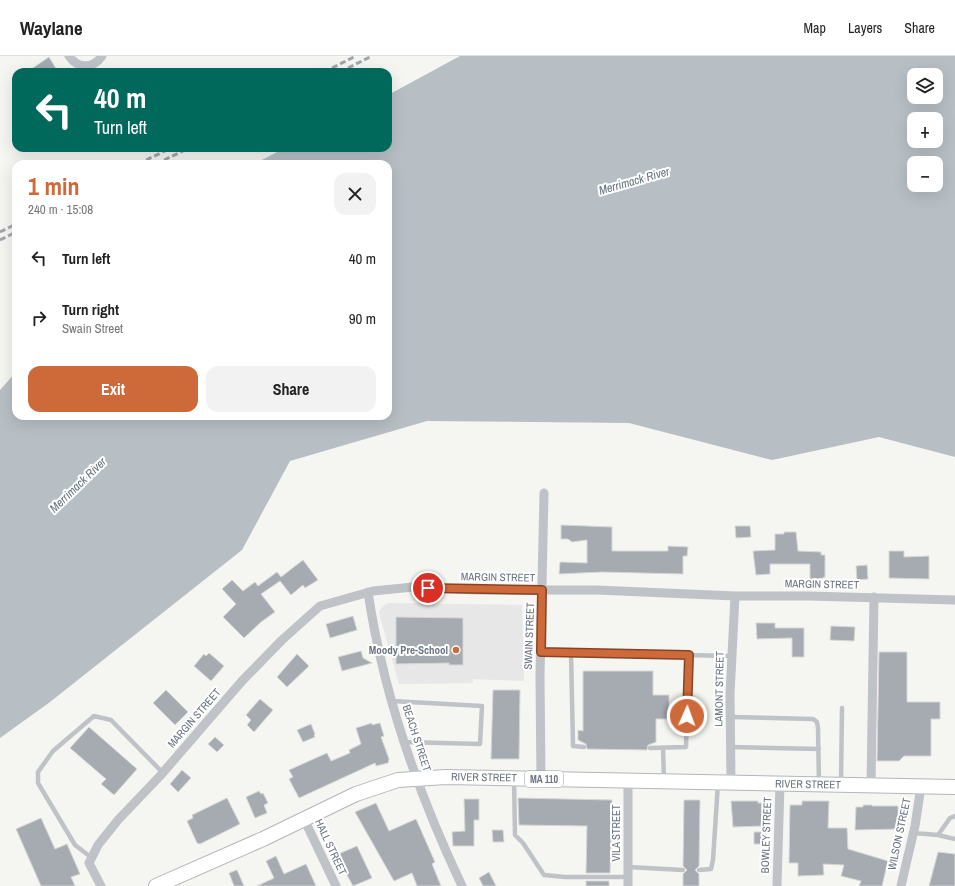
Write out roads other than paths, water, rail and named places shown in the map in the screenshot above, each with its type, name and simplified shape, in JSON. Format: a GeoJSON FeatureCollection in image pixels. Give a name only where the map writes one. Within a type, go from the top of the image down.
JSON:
{"type":"FeatureCollection","features":[{"type":"Feature","properties":{"kind":"main road","name":"RIVER STREET"},"geometry":{"type":"LineString","coordinates":[[156,886],[356,794],[398,780],[446,776],[955,787]]}},
{"type":"Feature","properties":{"kind":"street"},"geometry":{"type":"LineString","coordinates":[[69,56],[76,64],[88,66],[98,62],[102,56]]}},
{"type":"Feature","properties":{"kind":"street","name":"SWAIN STREET"},"geometry":{"type":"LineString","coordinates":[[541,779],[541,652],[544,493]]}},
{"type":"Feature","properties":{"kind":"street","name":"MARGIN STREET"},"geometry":{"type":"LineString","coordinates":[[92,858],[98,845],[118,820],[163,773],[242,681],[282,640],[320,606],[368,592],[413,587],[597,590],[735,596],[874,597],[955,600]]}},
{"type":"Feature","properties":{"kind":"street","name":"BEACH STREET"},"geometry":{"type":"LineString","coordinates":[[368,592],[374,635],[404,742],[462,886]]}},
{"type":"Feature","properties":{"kind":"street","name":"LAMONT STREET"},"geometry":{"type":"LineString","coordinates":[[724,782],[730,747],[735,596]]}},
{"type":"Feature","properties":{"kind":"street"},"geometry":{"type":"LineString","coordinates":[[871,785],[874,597]]}},
{"type":"Feature","properties":{"kind":"street","name":"VILA STREET"},"geometry":{"type":"LineString","coordinates":[[628,780],[628,882]]}},
{"type":"Feature","properties":{"kind":"street","name":"BOWLEY STREET"},"geometry":{"type":"LineString","coordinates":[[777,886],[780,784]]}},
{"type":"Feature","properties":{"kind":"street","name":"WILSON STREET"},"geometry":{"type":"LineString","coordinates":[[901,886],[913,833],[921,786]]}},
{"type":"Feature","properties":{"kind":"street","name":"HALL STREET"},"geometry":{"type":"LineString","coordinates":[[304,819],[336,886]]}},
{"type":"Feature","properties":{"kind":"street"},"geometry":{"type":"LineString","coordinates":[[92,858],[89,863],[101,886]]}},
{"type":"Feature","properties":{"kind":"lane"},"geometry":{"type":"LineString","coordinates":[[541,652],[732,656]]}},
{"type":"Feature","properties":{"kind":"lane"},"geometry":{"type":"LineString","coordinates":[[571,652],[573,746],[584,746]]}},
{"type":"Feature","properties":{"kind":"lane"},"geometry":{"type":"LineString","coordinates":[[650,748],[686,747],[689,655]]}},
{"type":"Feature","properties":{"kind":"lane"},"geometry":{"type":"LineString","coordinates":[[392,701],[482,706],[480,744],[404,742]]}},
{"type":"Feature","properties":{"kind":"lane"},"geometry":{"type":"LineString","coordinates":[[841,784],[842,708]]}},
{"type":"Feature","properties":{"kind":"lane"},"geometry":{"type":"LineString","coordinates":[[92,858],[75,845],[38,783],[38,772],[53,751],[94,716],[104,717],[112,720],[163,773]]}},
{"type":"Feature","properties":{"kind":"lane"},"geometry":{"type":"LineString","coordinates":[[730,717],[813,719],[817,722],[819,784]]}},
{"type":"Feature","properties":{"kind":"lane"},"geometry":{"type":"LineString","coordinates":[[730,747],[819,749]]}},
{"type":"Feature","properties":{"kind":"lane"},"geometry":{"type":"LineString","coordinates":[[663,748],[664,780]]}},
{"type":"Feature","properties":{"kind":"lane"},"geometry":{"type":"LineString","coordinates":[[514,778],[515,835],[523,843],[544,875],[628,882]]}},
{"type":"Feature","properties":{"kind":"lane"},"geometry":{"type":"LineString","coordinates":[[699,870],[711,869],[724,782]]}},
{"type":"Feature","properties":{"kind":"lane"},"geometry":{"type":"LineString","coordinates":[[938,835],[950,818],[955,816]]}},
{"type":"Feature","properties":{"kind":"lane"},"geometry":{"type":"LineString","coordinates":[[913,833],[938,835],[955,839]]}},
{"type":"Feature","properties":{"kind":"lane"},"geometry":{"type":"LineString","coordinates":[[628,867],[683,870]]}},
{"type":"Feature","properties":{"kind":"water","name":"Merrimack River"},"geometry":{"type":"Polygon","coordinates":[[[460,56],[955,56],[955,457],[879,437],[772,460],[629,423],[427,421],[290,461],[242,550],[50,702],[0,738],[0,390],[12,376],[12,420],[392,420],[392,160],[262,160],[277,152],[392,152],[392,93],[460,56]]]}},
{"type":"Feature","properties":{"kind":"railway"},"geometry":{"type":"LineString","coordinates":[[332,68],[356,56]]}},
{"type":"Feature","properties":{"kind":"railway"},"geometry":{"type":"LineString","coordinates":[[348,68],[372,56]]}},
{"type":"Feature","properties":{"kind":"railway"},"geometry":{"type":"LineString","coordinates":[[146,160],[163,152]]}},
{"type":"Feature","properties":{"kind":"railway"},"geometry":{"type":"LineString","coordinates":[[164,160],[181,152]]}},
{"type":"Feature","properties":{"kind":"railway"},"geometry":{"type":"LineString","coordinates":[[0,232],[12,226]]}},
{"type":"Feature","properties":{"kind":"railway"},"geometry":{"type":"LineString","coordinates":[[0,240],[12,234]]}},
{"type":"Feature","properties":{"kind":"place","name":"Moody Pre-School"},"geometry":{"type":"Point","coordinates":[456,650]}}]}
